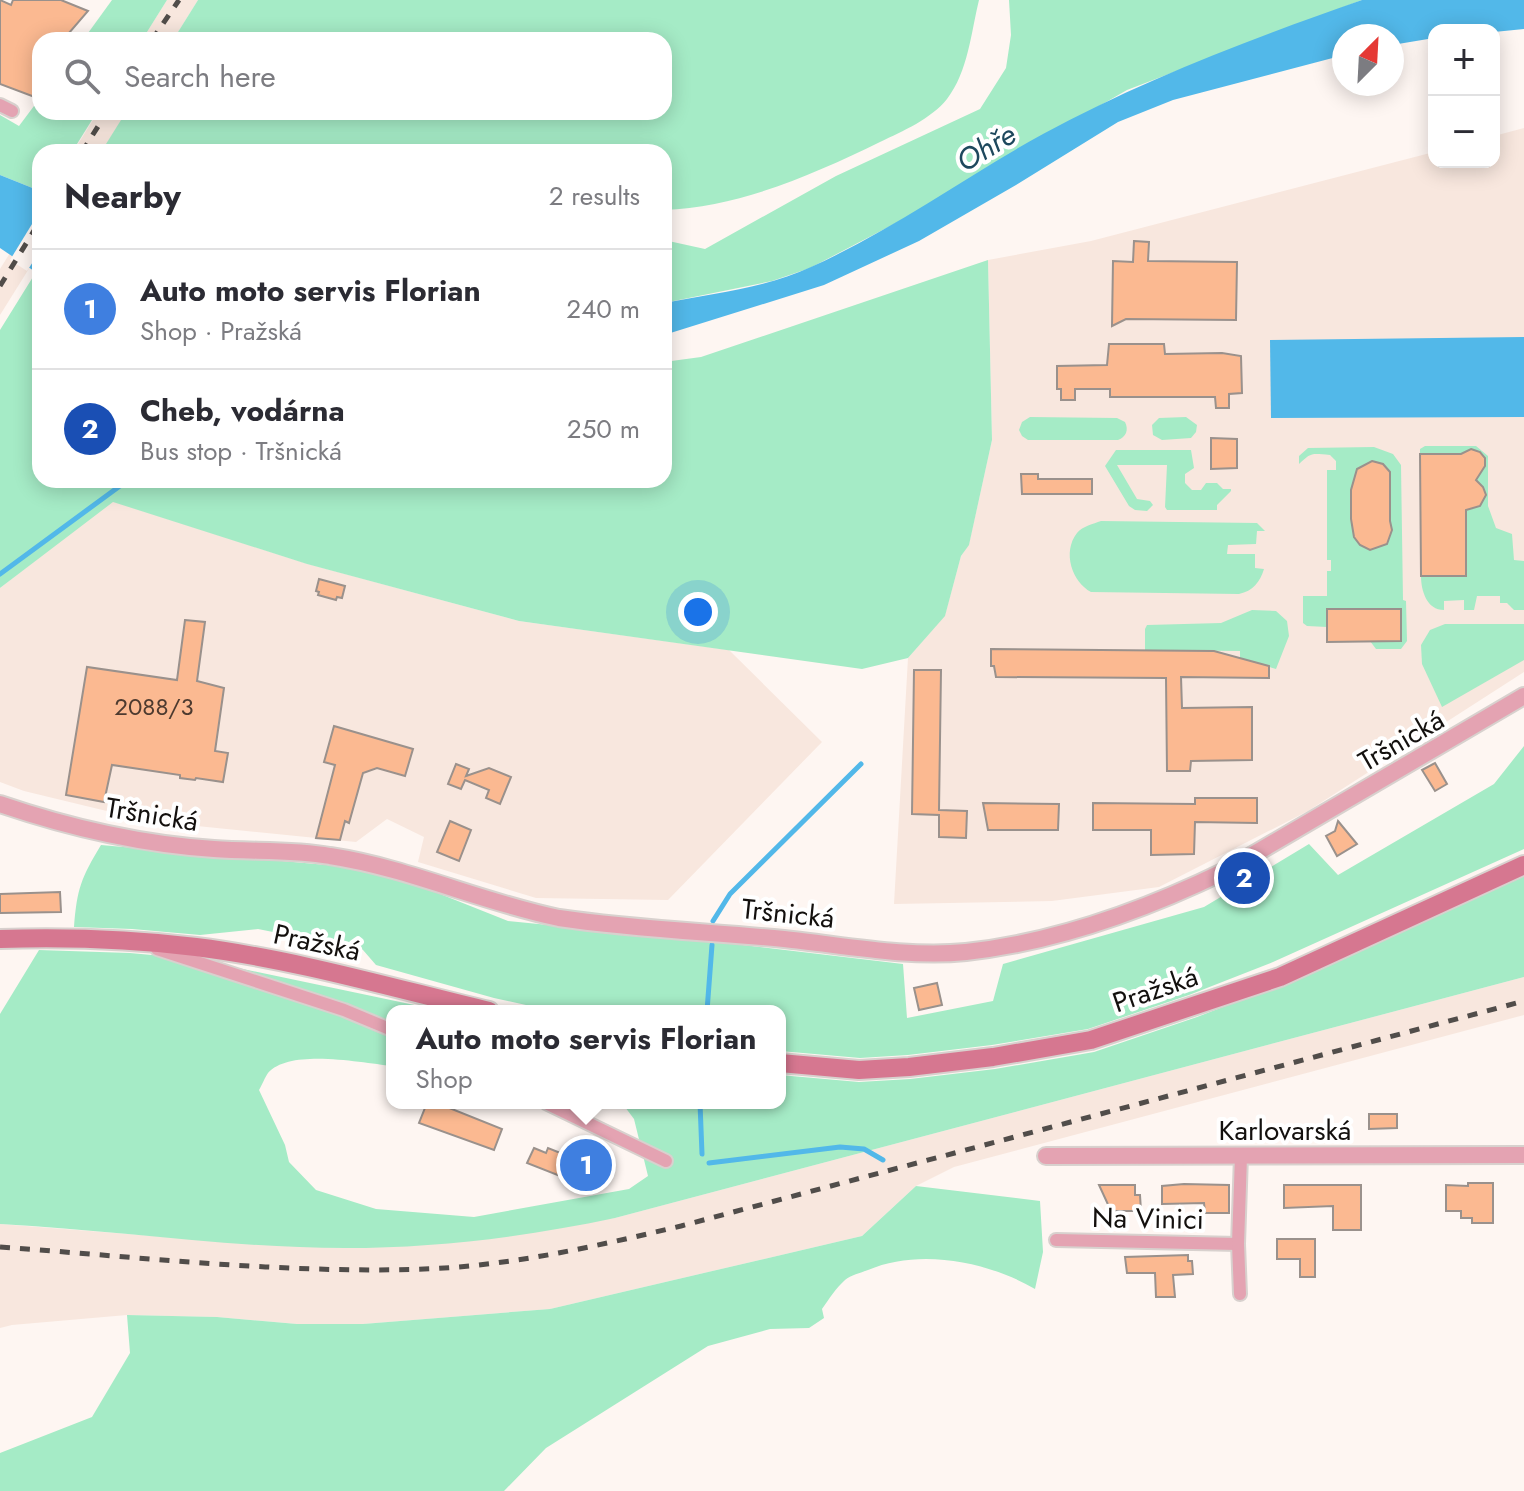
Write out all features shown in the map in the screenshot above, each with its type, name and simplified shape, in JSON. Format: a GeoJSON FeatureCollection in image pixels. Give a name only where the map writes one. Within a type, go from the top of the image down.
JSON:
{"type":"FeatureCollection","features":[{"type":"Feature","properties":{"kind":"main road","name":"Pražská"},"geometry":{"type":"LineString","coordinates":[[786,1064],[859,1070],[909,1067],[993,1057],[1091,1040],[1280,977],[1524,865]]}},
{"type":"Feature","properties":{"kind":"main road","name":"Pražská"},"geometry":{"type":"LineString","coordinates":[[0,939],[131,941],[198,947],[463,1005]]}},
{"type":"Feature","properties":{"kind":"street","name":"Tršnická"},"geometry":{"type":"LineString","coordinates":[[0,804],[63,824],[127,839],[215,849],[307,853],[362,861],[507,906],[559,918],[890,950],[951,953],[1068,931],[1130,913],[1178,894],[1227,870],[1524,696]]}},
{"type":"Feature","properties":{"kind":"street","name":"Pražská"},"geometry":{"type":"LineString","coordinates":[[131,941],[344,1010],[386,1028]]}},
{"type":"Feature","properties":{"kind":"street"},"geometry":{"type":"LineString","coordinates":[[558,1109],[666,1161]]}},
{"type":"Feature","properties":{"kind":"street","name":"Karlovarská"},"geometry":{"type":"LineString","coordinates":[[1046,1156],[1524,1155]]}},
{"type":"Feature","properties":{"kind":"street","name":"Na Vinici"},"geometry":{"type":"LineString","coordinates":[[1240,1294],[1241,1156]]}},
{"type":"Feature","properties":{"kind":"street","name":"Na Vinici"},"geometry":{"type":"LineString","coordinates":[[1056,1240],[1238,1244]]}},
{"type":"Feature","properties":{"kind":"shaded area"},"geometry":{"type":"Polygon","coordinates":[[[167,0],[198,0],[178,32],[147,32],[167,0]]]}},
{"type":"Feature","properties":{"kind":"shaded area"},"geometry":{"type":"Polygon","coordinates":[[[93,120],[123,120],[107,144],[78,144],[93,120]]]}},
{"type":"Feature","properties":{"kind":"shaded area"},"geometry":{"type":"Polygon","coordinates":[[[1524,128],[1524,672],[1308,811],[1159,887],[1052,901],[894,904],[908,658],[945,615],[961,556],[969,544],[992,440],[988,260],[1091,241],[1428,154],[1428,168],[1500,168],[1500,134],[1524,128]]]}},
{"type":"Feature","properties":{"kind":"shaded area"},"geometry":{"type":"Polygon","coordinates":[[[32,218],[32,264],[0,315],[0,269],[32,218]]]}},
{"type":"Feature","properties":{"kind":"shaded area"},"geometry":{"type":"Polygon","coordinates":[[[112,501],[308,564],[519,621],[729,650],[822,742],[668,900],[536,898],[418,862],[424,837],[387,819],[356,842],[148,821],[24,791],[0,782],[0,588],[112,501]]]}},
{"type":"Feature","properties":{"kind":"shaded area"},"geometry":{"type":"Polygon","coordinates":[[[1524,977],[1524,1015],[954,1167],[916,1186],[862,1236],[550,1309],[363,1324],[297,1324],[217,1317],[127,1315],[0,1328],[0,1224],[342,1248],[615,1218],[1524,977]]]}},
{"type":"Feature","properties":{"kind":"green space"},"geometry":{"type":"Polygon","coordinates":[[[112,0],[167,0],[147,32],[89,32],[112,0]]]}},
{"type":"Feature","properties":{"kind":"green space"},"geometry":{"type":"Polygon","coordinates":[[[198,0],[979,0],[960,77],[947,99],[925,118],[854,154],[775,187],[720,203],[672,209],[672,144],[106,144],[121,120],[672,120],[672,32],[178,32],[198,0]]]}},
{"type":"Feature","properties":{"kind":"green space"},"geometry":{"type":"Polygon","coordinates":[[[1009,0],[1362,0],[1127,90],[896,223],[810,268],[772,281],[672,301],[672,242],[705,249],[836,176],[980,109],[1006,68],[1011,35],[1009,0]]]}},
{"type":"Feature","properties":{"kind":"green space"},"geometry":{"type":"Polygon","coordinates":[[[32,109],[32,120],[92,120],[77,144],[32,144],[32,188],[0,175],[0,115],[19,126],[32,109]]]}},
{"type":"Feature","properties":{"kind":"green space"},"geometry":{"type":"Polygon","coordinates":[[[988,260],[992,440],[969,545],[961,556],[945,616],[908,658],[862,669],[519,621],[307,564],[113,502],[0,588],[0,330],[32,278],[32,488],[672,488],[672,361],[701,357],[988,260]]]}},
{"type":"Feature","properties":{"kind":"green space"},"geometry":{"type":"Polygon","coordinates":[[[1030,417],[1117,418],[1125,422],[1127,430],[1118,440],[1028,440],[1019,430],[1022,422],[1030,417]]]}},
{"type":"Feature","properties":{"kind":"green space"},"geometry":{"type":"Polygon","coordinates":[[[1186,417],[1197,425],[1191,438],[1162,440],[1153,435],[1152,425],[1159,418],[1186,417]]]}},
{"type":"Feature","properties":{"kind":"green space"},"geometry":{"type":"Polygon","coordinates":[[[1425,446],[1476,446],[1488,456],[1488,506],[1496,528],[1512,534],[1514,560],[1524,561],[1524,610],[1514,610],[1507,603],[1500,603],[1500,596],[1477,596],[1474,610],[1464,610],[1464,600],[1444,601],[1444,610],[1433,607],[1426,599],[1421,576],[1466,575],[1466,525],[1420,454],[1420,449],[1425,446]]]}},
{"type":"Feature","properties":{"kind":"green space"},"geometry":{"type":"Polygon","coordinates":[[[1374,447],[1393,454],[1401,465],[1403,600],[1406,601],[1407,641],[1401,649],[1376,649],[1370,641],[1401,641],[1401,609],[1327,609],[1327,627],[1303,623],[1303,596],[1327,596],[1327,571],[1331,571],[1331,560],[1327,560],[1327,470],[1336,470],[1336,461],[1330,455],[1315,454],[1299,464],[1299,456],[1308,448],[1374,447]]]}},
{"type":"Feature","properties":{"kind":"green space"},"geometry":{"type":"Polygon","coordinates":[[[1116,450],[1191,450],[1194,468],[1185,474],[1185,483],[1192,490],[1201,490],[1206,483],[1217,483],[1231,491],[1217,505],[1217,510],[1167,510],[1167,465],[1117,465],[1137,499],[1150,501],[1153,505],[1147,511],[1135,510],[1129,506],[1105,466],[1116,450]]]}},
{"type":"Feature","properties":{"kind":"green space"},"geometry":{"type":"Polygon","coordinates":[[[1101,521],[1257,523],[1265,531],[1257,531],[1256,544],[1228,545],[1227,554],[1255,554],[1255,568],[1264,569],[1255,585],[1239,594],[1091,592],[1074,574],[1070,549],[1079,531],[1101,521]]]}},
{"type":"Feature","properties":{"kind":"green space"},"geometry":{"type":"Polygon","coordinates":[[[1252,610],[1276,611],[1287,621],[1289,636],[1276,669],[1240,658],[1240,651],[1145,650],[1147,625],[1221,623],[1252,610]]]}},
{"type":"Feature","properties":{"kind":"green space"},"geometry":{"type":"Polygon","coordinates":[[[1445,624],[1524,624],[1524,660],[1442,707],[1422,664],[1421,645],[1430,630],[1445,624]]]}},
{"type":"Feature","properties":{"kind":"green space"},"geometry":{"type":"Polygon","coordinates":[[[1524,746],[1524,849],[1273,962],[1189,995],[1088,1029],[908,1055],[860,1058],[786,1052],[786,1005],[526,1005],[376,965],[363,950],[258,929],[200,935],[74,927],[81,884],[101,845],[338,866],[405,880],[508,921],[903,964],[907,1018],[993,1001],[1003,964],[1204,907],[1309,844],[1338,875],[1494,784],[1524,746]]]}},
{"type":"Feature","properties":{"kind":"green space"},"geometry":{"type":"Polygon","coordinates":[[[1524,875],[1524,977],[615,1218],[480,1240],[345,1248],[259,1245],[0,1224],[0,1014],[39,950],[196,959],[414,1005],[386,1005],[386,1065],[327,1059],[292,1061],[278,1065],[268,1073],[259,1090],[285,1145],[289,1162],[316,1190],[376,1209],[474,1217],[629,1189],[648,1176],[634,1119],[626,1109],[786,1109],[786,1076],[859,1082],[910,1079],[995,1069],[1094,1052],[1282,984],[1524,875]]]}},
{"type":"Feature","properties":{"kind":"green space"},"geometry":{"type":"Polygon","coordinates":[[[916,1186],[1040,1201],[1043,1252],[1035,1289],[996,1271],[931,1259],[888,1263],[856,1274],[839,1286],[822,1309],[824,1318],[809,1328],[770,1329],[708,1346],[546,1448],[504,1491],[0,1491],[0,1453],[92,1417],[130,1353],[127,1315],[217,1317],[297,1324],[363,1324],[550,1309],[862,1236],[916,1186]]]}},
{"type":"Feature","properties":{"kind":"water"},"geometry":{"type":"Polygon","coordinates":[[[1362,0],[1524,0],[1524,29],[1500,31],[1500,24],[1428,24],[1428,39],[1404,43],[1404,24],[1332,24],[1332,58],[1173,100],[1118,122],[919,241],[824,285],[672,332],[672,301],[758,285],[811,267],[871,237],[1043,134],[1120,95],[1200,61],[1362,0]]]}},
{"type":"Feature","properties":{"kind":"water"},"geometry":{"type":"Polygon","coordinates":[[[0,175],[32,188],[32,270],[0,248],[0,175]]]}},
{"type":"Feature","properties":{"kind":"water"},"geometry":{"type":"Polygon","coordinates":[[[1524,337],[1524,417],[1271,418],[1270,340],[1524,337]]]}},
{"type":"Feature","properties":{"kind":"pier"},"geometry":{"type":"Polygon","coordinates":[[[32,224],[32,263],[27,271],[10,260],[32,224]]]}},
{"type":"Feature","properties":{"kind":"building"},"geometry":{"type":"Polygon","coordinates":[[[0,0],[11,5],[13,0],[61,0],[88,11],[70,32],[32,32],[32,96],[0,84],[0,0]]]}},
{"type":"Feature","properties":{"kind":"building"},"geometry":{"type":"Polygon","coordinates":[[[1134,241],[1149,242],[1148,261],[1237,262],[1236,320],[1126,319],[1112,326],[1113,261],[1133,262],[1134,241]]]}},
{"type":"Feature","properties":{"kind":"building"},"geometry":{"type":"Polygon","coordinates":[[[1109,344],[1164,344],[1165,354],[1222,353],[1241,356],[1242,393],[1229,394],[1229,408],[1216,408],[1215,397],[1110,397],[1110,389],[1075,389],[1075,400],[1061,400],[1061,389],[1057,389],[1057,366],[1107,365],[1109,344]]]}},
{"type":"Feature","properties":{"kind":"building"},"geometry":{"type":"Polygon","coordinates":[[[1211,438],[1237,439],[1237,468],[1211,469],[1211,438]]]}},
{"type":"Feature","properties":{"kind":"building"},"geometry":{"type":"Polygon","coordinates":[[[1471,449],[1485,458],[1485,466],[1476,480],[1486,495],[1480,506],[1466,510],[1466,576],[1421,576],[1420,454],[1461,454],[1471,449]]]}},
{"type":"Feature","properties":{"kind":"building"},"geometry":{"type":"Polygon","coordinates":[[[1372,461],[1383,464],[1390,472],[1392,530],[1387,544],[1370,550],[1360,545],[1354,537],[1351,490],[1357,469],[1372,461]]]}},
{"type":"Feature","properties":{"kind":"building"},"geometry":{"type":"Polygon","coordinates":[[[1021,474],[1038,474],[1038,479],[1092,479],[1092,494],[1022,494],[1021,474]]]}},
{"type":"Feature","properties":{"kind":"building"},"geometry":{"type":"Polygon","coordinates":[[[319,579],[345,586],[342,598],[337,597],[336,600],[318,595],[319,579]]]}},
{"type":"Feature","properties":{"kind":"building"},"geometry":{"type":"Polygon","coordinates":[[[1327,609],[1401,609],[1401,641],[1327,642],[1327,609]]]}},
{"type":"Feature","properties":{"kind":"building"},"geometry":{"type":"Polygon","coordinates":[[[185,620],[205,622],[197,681],[224,688],[215,751],[228,753],[223,782],[180,778],[180,775],[112,765],[104,802],[66,795],[87,667],[177,680],[185,620]]]}},
{"type":"Feature","properties":{"kind":"building"},"geometry":{"type":"Polygon","coordinates":[[[991,649],[1214,651],[1269,666],[1269,678],[1181,677],[1182,708],[1252,707],[1252,760],[1191,761],[1190,771],[1167,771],[1166,678],[996,677],[994,666],[991,666],[991,649]]]}},
{"type":"Feature","properties":{"kind":"building"},"geometry":{"type":"Polygon","coordinates":[[[914,670],[941,670],[939,810],[967,811],[966,838],[939,837],[939,815],[912,814],[914,670]]]}},
{"type":"Feature","properties":{"kind":"building"},"geometry":{"type":"Polygon","coordinates":[[[334,726],[413,749],[405,776],[377,768],[363,773],[349,823],[345,821],[340,840],[316,838],[335,765],[324,762],[334,726]]]}},
{"type":"Feature","properties":{"kind":"building"},"geometry":{"type":"Polygon","coordinates":[[[1435,763],[1447,784],[1435,791],[1422,770],[1435,763]]]}},
{"type":"Feature","properties":{"kind":"building"},"geometry":{"type":"Polygon","coordinates":[[[456,764],[469,769],[466,776],[489,768],[511,777],[500,804],[486,798],[489,790],[465,780],[461,789],[448,784],[456,764]]]}},
{"type":"Feature","properties":{"kind":"building"},"geometry":{"type":"Polygon","coordinates":[[[1195,798],[1257,798],[1257,823],[1195,822],[1194,854],[1151,855],[1151,830],[1093,830],[1093,803],[1195,804],[1195,798]]]}},
{"type":"Feature","properties":{"kind":"building"},"geometry":{"type":"Polygon","coordinates":[[[983,803],[1059,804],[1058,830],[988,830],[983,803]]]}},
{"type":"Feature","properties":{"kind":"building"},"geometry":{"type":"Polygon","coordinates":[[[450,821],[471,830],[459,861],[437,852],[450,821]]]}},
{"type":"Feature","properties":{"kind":"building"},"geometry":{"type":"Polygon","coordinates":[[[1338,821],[1357,844],[1337,856],[1326,836],[1335,831],[1338,821]]]}},
{"type":"Feature","properties":{"kind":"building"},"geometry":{"type":"Polygon","coordinates":[[[60,892],[61,912],[0,913],[0,894],[60,892]]]}},
{"type":"Feature","properties":{"kind":"building"},"geometry":{"type":"Polygon","coordinates":[[[937,983],[942,1005],[919,1010],[914,988],[937,983]]]}},
{"type":"Feature","properties":{"kind":"building"},"geometry":{"type":"Polygon","coordinates":[[[425,1109],[452,1109],[502,1129],[494,1150],[419,1123],[425,1109]]]}},
{"type":"Feature","properties":{"kind":"building"},"geometry":{"type":"Polygon","coordinates":[[[1369,1114],[1397,1114],[1397,1128],[1369,1129],[1369,1114]]]}},
{"type":"Feature","properties":{"kind":"building"},"geometry":{"type":"Polygon","coordinates":[[[534,1148],[546,1153],[548,1148],[573,1158],[574,1153],[608,1166],[601,1182],[563,1167],[560,1176],[527,1163],[534,1148]]]}},
{"type":"Feature","properties":{"kind":"building"},"geometry":{"type":"Polygon","coordinates":[[[1468,1183],[1493,1183],[1493,1223],[1472,1223],[1472,1218],[1461,1218],[1461,1211],[1446,1211],[1446,1185],[1468,1186],[1468,1183]]]}},
{"type":"Feature","properties":{"kind":"building"},"geometry":{"type":"Polygon","coordinates":[[[1099,1185],[1135,1185],[1135,1195],[1140,1195],[1141,1211],[1111,1211],[1099,1185]]]}},
{"type":"Feature","properties":{"kind":"building"},"geometry":{"type":"Polygon","coordinates":[[[1229,1185],[1229,1213],[1205,1213],[1204,1203],[1162,1204],[1162,1186],[1229,1185]]]}},
{"type":"Feature","properties":{"kind":"building"},"geometry":{"type":"Polygon","coordinates":[[[1284,1185],[1361,1185],[1361,1230],[1333,1230],[1333,1206],[1284,1208],[1284,1185]]]}},
{"type":"Feature","properties":{"kind":"building"},"geometry":{"type":"Polygon","coordinates":[[[1277,1239],[1315,1239],[1315,1277],[1300,1277],[1300,1259],[1277,1259],[1277,1239]]]}},
{"type":"Feature","properties":{"kind":"building"},"geometry":{"type":"Polygon","coordinates":[[[1188,1255],[1193,1274],[1173,1275],[1175,1297],[1156,1297],[1155,1273],[1127,1273],[1125,1257],[1188,1255]]]}},
{"type":"Feature","properties":{"kind":"waterway"},"geometry":{"type":"LineString","coordinates":[[0,574],[117,488]]}},
{"type":"Feature","properties":{"kind":"waterway"},"geometry":{"type":"LineString","coordinates":[[713,921],[730,894],[861,764]]}},
{"type":"Feature","properties":{"kind":"waterway"},"geometry":{"type":"LineString","coordinates":[[707,1005],[712,945]]}},
{"type":"Feature","properties":{"kind":"waterway"},"geometry":{"type":"LineString","coordinates":[[700,1109],[702,1154]]}},
{"type":"Feature","properties":{"kind":"waterway"},"geometry":{"type":"LineString","coordinates":[[709,1163],[840,1147],[864,1149],[883,1160]]}},
{"type":"Feature","properties":{"kind":"railway"},"geometry":{"type":"LineString","coordinates":[[157,32],[179,0]]}},
{"type":"Feature","properties":{"kind":"railway"},"geometry":{"type":"LineString","coordinates":[[87,144],[102,120]]}},
{"type":"Feature","properties":{"kind":"railway"},"geometry":{"type":"LineString","coordinates":[[0,286],[32,234]]}},
{"type":"Feature","properties":{"kind":"railway"},"geometry":{"type":"LineString","coordinates":[[0,1247],[318,1269],[424,1269],[521,1259],[681,1226],[1524,1001]]}},
{"type":"Feature","properties":{"kind":"place","name":"Cheb, vodárna"},"geometry":{"type":"Point","coordinates":[1244,878]}},
{"type":"Feature","properties":{"kind":"place","name":"Auto moto servis Florian"},"geometry":{"type":"Point","coordinates":[586,1165]}},
{"type":"Feature","properties":{"kind":"water label","name":"Ohře"},"geometry":{"type":"Point","coordinates":[986,148]}}]}
